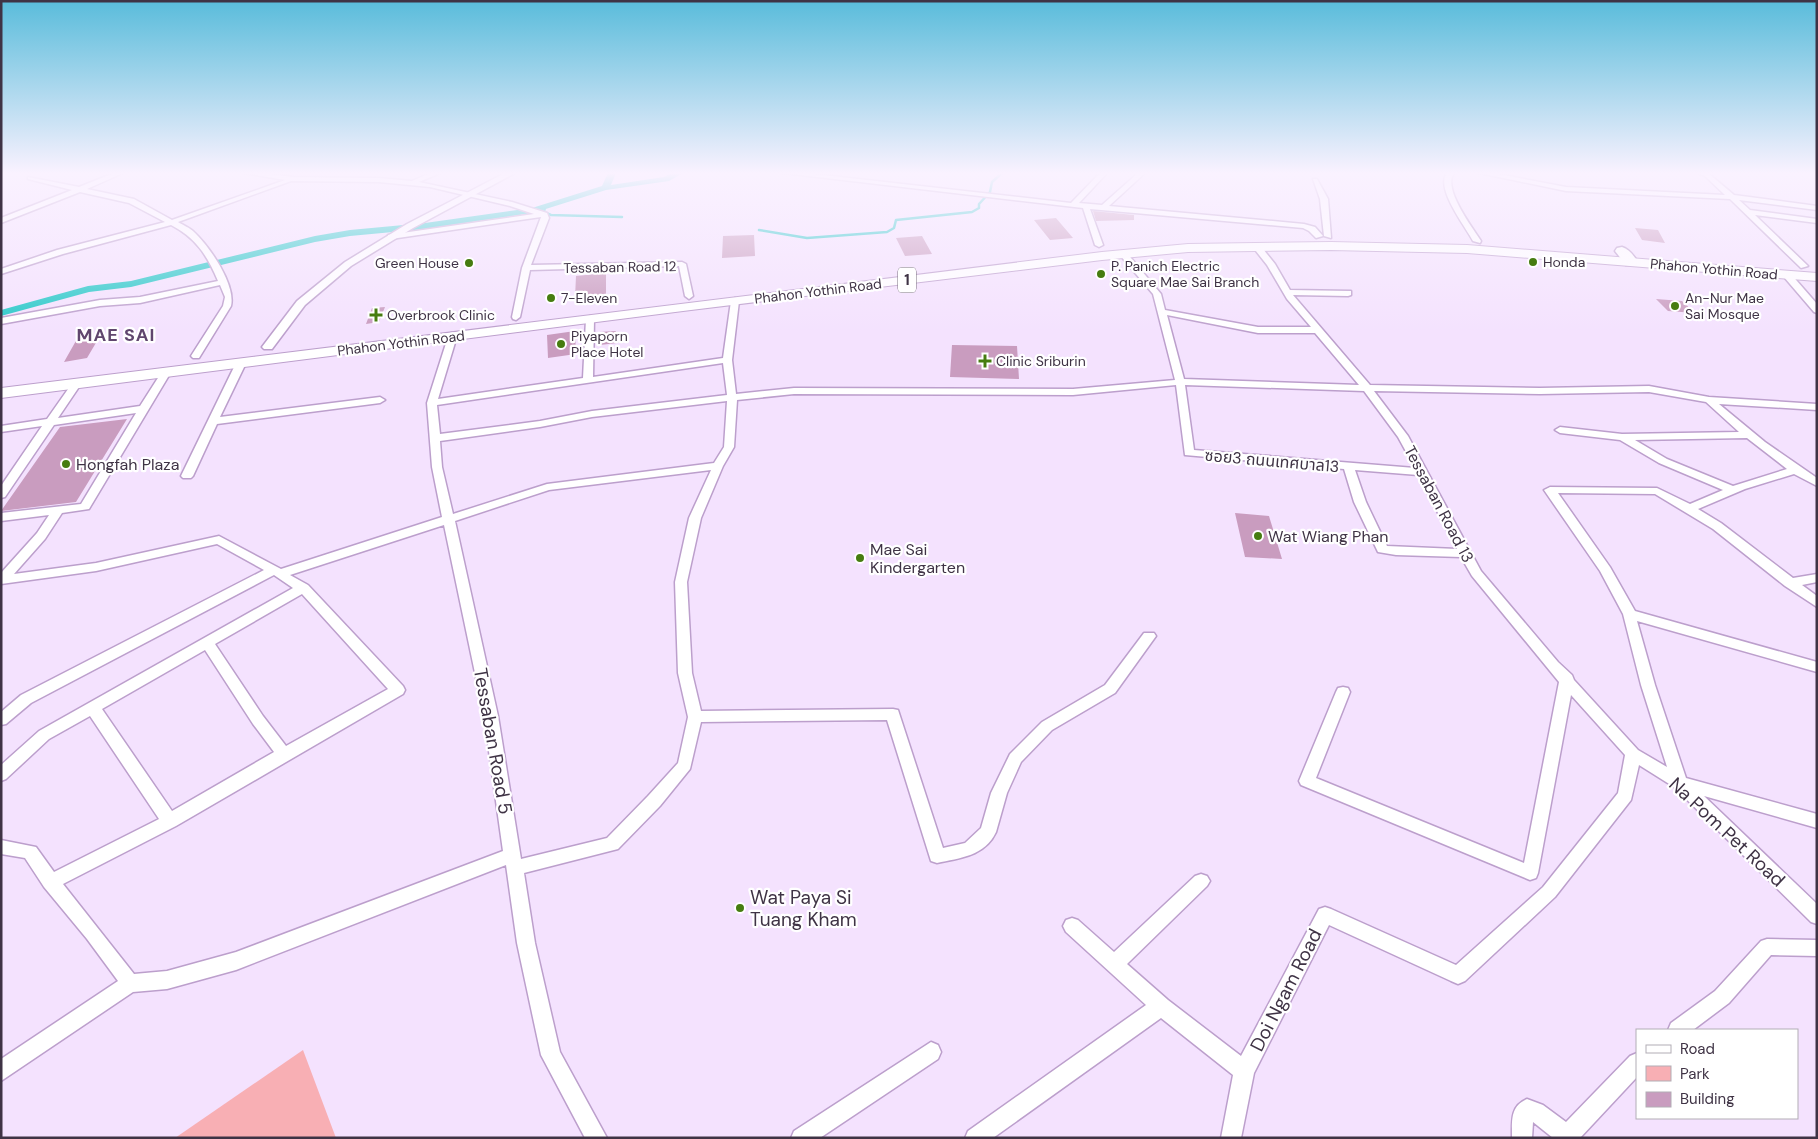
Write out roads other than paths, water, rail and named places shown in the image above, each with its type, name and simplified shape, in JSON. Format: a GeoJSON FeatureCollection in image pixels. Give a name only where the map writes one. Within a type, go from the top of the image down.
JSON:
{"type":"FeatureCollection","features":[{"type":"Feature","properties":{"kind":"main road","name":"Phahon Yothin Road"},"geometry":{"type":"LineString","coordinates":[[733,296],[1099,245],[1218,237],[1324,236],[1477,241],[1817,277]]}},
{"type":"Feature","properties":{"kind":"main road","name":"Phahon Yothin Road"},"geometry":{"type":"LineString","coordinates":[[1,380],[516,317],[690,301],[1188,248],[1256,246],[1467,249],[1810,267]]}},
{"type":"Feature","properties":{"kind":"main road","name":"Phahon Yothin Road"},"geometry":{"type":"LineString","coordinates":[[1,393],[590,319],[690,301]]}},
{"type":"Feature","properties":{"kind":"street"},"geometry":{"type":"LineString","coordinates":[[1,272],[60,252],[154,226]]}},
{"type":"Feature","properties":{"kind":"street"},"geometry":{"type":"LineString","coordinates":[[178,226],[190,232],[203,246],[215,265],[229,297],[227,306],[196,356]]}},
{"type":"Feature","properties":{"kind":"street"},"geometry":{"type":"LineString","coordinates":[[268,347],[300,303],[318,287],[348,264],[410,226]]}},
{"type":"Feature","properties":{"kind":"street"},"geometry":{"type":"LineString","coordinates":[[393,236],[454,226]]}},
{"type":"Feature","properties":{"kind":"street"},"geometry":{"type":"LineString","coordinates":[[516,317],[526,268],[542,226]]}},
{"type":"Feature","properties":{"kind":"street"},"geometry":{"type":"LineString","coordinates":[[1093,226],[1099,245]]}},
{"type":"Feature","properties":{"kind":"street"},"geometry":{"type":"LineString","coordinates":[[1304,226],[1324,236]]}},
{"type":"Feature","properties":{"kind":"street"},"geometry":{"type":"LineString","coordinates":[[1324,226],[1324,236]]}},
{"type":"Feature","properties":{"kind":"street"},"geometry":{"type":"LineString","coordinates":[[1468,226],[1477,241]]}},
{"type":"Feature","properties":{"kind":"street"},"geometry":{"type":"LineString","coordinates":[[1764,226],[1810,267]]}},
{"type":"Feature","properties":{"kind":"street","name":"Tessaban Road 13"},"geometry":{"type":"LineString","coordinates":[[1256,246],[1272,264],[1287,292],[1366,387],[1403,436],[1476,574],[1553,666],[1567,679],[1633,754]]}},
{"type":"Feature","properties":{"kind":"street","name":"ซอย3 ถนนเทศบาล13"},"geometry":{"type":"LineString","coordinates":[[1123,254],[1157,294],[1163,312],[1180,382],[1189,453],[1421,472]]}},
{"type":"Feature","properties":{"kind":"street","name":"Tessaban Road 12"},"geometry":{"type":"LineString","coordinates":[[526,268],[682,264],[690,301]]}},
{"type":"Feature","properties":{"kind":"street"},"geometry":{"type":"LineString","coordinates":[[1788,275],[1817,310]]}},
{"type":"Feature","properties":{"kind":"street"},"geometry":{"type":"LineString","coordinates":[[1,321],[100,303],[140,300],[223,282]]}},
{"type":"Feature","properties":{"kind":"street"},"geometry":{"type":"LineString","coordinates":[[1287,292],[1348,292]]}},
{"type":"Feature","properties":{"kind":"street"},"geometry":{"type":"LineString","coordinates":[[3,1065],[130,983],[167,980],[236,961],[514,861],[612,844],[654,801],[685,765],[695,717],[685,674],[681,582],[695,518],[718,466],[729,447],[732,397],[727,360],[733,296]]}},
{"type":"Feature","properties":{"kind":"street"},"geometry":{"type":"LineString","coordinates":[[1163,312],[1258,330],[1318,330]]}},
{"type":"Feature","properties":{"kind":"street"},"geometry":{"type":"LineString","coordinates":[[588,380],[590,319]]}},
{"type":"Feature","properties":{"kind":"street","name":"Tessaban Road 5"},"geometry":{"type":"LineString","coordinates":[[452,336],[432,403],[437,467],[491,716],[526,943],[551,1055],[597,1138]]}},
{"type":"Feature","properties":{"kind":"street"},"geometry":{"type":"LineString","coordinates":[[432,403],[727,360]]}},
{"type":"Feature","properties":{"kind":"street"},"geometry":{"type":"LineString","coordinates":[[187,476],[241,363]]}},
{"type":"Feature","properties":{"kind":"street"},"geometry":{"type":"LineString","coordinates":[[1,517],[85,507],[166,372]]}},
{"type":"Feature","properties":{"kind":"street"},"geometry":{"type":"LineString","coordinates":[[436,438],[540,424],[592,414],[794,391],[1074,392],[1180,382],[1290,387],[1540,391],[1649,389],[1709,400],[1817,407]]}},
{"type":"Feature","properties":{"kind":"street"},"geometry":{"type":"LineString","coordinates":[[1,495],[76,384]]}},
{"type":"Feature","properties":{"kind":"street"},"geometry":{"type":"LineString","coordinates":[[213,421],[380,400]]}},
{"type":"Feature","properties":{"kind":"street"},"geometry":{"type":"LineString","coordinates":[[1709,400],[1748,436],[1794,470],[1817,483]]}},
{"type":"Feature","properties":{"kind":"street"},"geometry":{"type":"LineString","coordinates":[[1,429],[144,409]]}},
{"type":"Feature","properties":{"kind":"street"},"geometry":{"type":"LineString","coordinates":[[1560,430],[1622,436],[1748,436]]}},
{"type":"Feature","properties":{"kind":"street"},"geometry":{"type":"LineString","coordinates":[[1622,436],[1663,461],[1732,490]]}},
{"type":"Feature","properties":{"kind":"street"},"geometry":{"type":"LineString","coordinates":[[1,720],[26,699],[276,572],[547,487],[718,466]]}},
{"type":"Feature","properties":{"kind":"street"},"geometry":{"type":"LineString","coordinates":[[1349,467],[1360,502],[1382,549],[1396,552],[1463,552]]}},
{"type":"Feature","properties":{"kind":"street"},"geometry":{"type":"LineString","coordinates":[[1689,508],[1732,490],[1794,470]]}},
{"type":"Feature","properties":{"kind":"street"},"geometry":{"type":"LineString","coordinates":[[1817,604],[1717,526],[1657,491],[1550,490],[1606,570],[1630,614],[1648,685],[1680,783],[1817,821]]}},
{"type":"Feature","properties":{"kind":"street"},"geometry":{"type":"LineString","coordinates":[[2,580],[41,536],[58,510]]}},
{"type":"Feature","properties":{"kind":"street"},"geometry":{"type":"LineString","coordinates":[[2,580],[96,567],[219,540],[302,588],[398,690],[170,821],[50,882]]}},
{"type":"Feature","properties":{"kind":"street"},"geometry":{"type":"LineString","coordinates":[[1789,583],[1817,578]]}},
{"type":"Feature","properties":{"kind":"street"},"geometry":{"type":"LineString","coordinates":[[1,775],[44,735],[302,588]]}},
{"type":"Feature","properties":{"kind":"street"},"geometry":{"type":"LineString","coordinates":[[1630,614],[1817,667]]}},
{"type":"Feature","properties":{"kind":"street"},"geometry":{"type":"LineString","coordinates":[[695,717],[893,714],[936,856],[970,849],[988,832],[999,794],[1015,758],[1047,726],[1110,689],[1149,636]]}},
{"type":"Feature","properties":{"kind":"street"},"geometry":{"type":"LineString","coordinates":[[207,643],[258,720],[284,754]]}},
{"type":"Feature","properties":{"kind":"street"},"geometry":{"type":"LineString","coordinates":[[1343,692],[1307,781],[1530,873],[1567,679]]}},
{"type":"Feature","properties":{"kind":"street"},"geometry":{"type":"LineString","coordinates":[[93,708],[170,821]]}},
{"type":"Feature","properties":{"kind":"street","name":"Na Pom Pet Road"},"geometry":{"type":"LineString","coordinates":[[1633,754],[1680,783],[1817,916]]}},
{"type":"Feature","properties":{"kind":"street","name":"Doi Ngam Road"},"geometry":{"type":"LineString","coordinates":[[1231,1138],[1244,1071],[1325,915],[1458,975],[1549,892],[1625,795],[1633,754]]}},
{"type":"Feature","properties":{"kind":"street"},"geometry":{"type":"LineString","coordinates":[[3,849],[30,852],[50,882],[116,962],[130,983]]}},
{"type":"Feature","properties":{"kind":"street"},"geometry":{"type":"LineString","coordinates":[[1114,964],[1201,881]]}},
{"type":"Feature","properties":{"kind":"street"},"geometry":{"type":"LineString","coordinates":[[1072,926],[1161,1006],[1244,1071]]}},
{"type":"Feature","properties":{"kind":"street"},"geometry":{"type":"LineString","coordinates":[[1679,1029],[1722,997],[1767,947],[1817,948]]}},
{"type":"Feature","properties":{"kind":"street"},"geometry":{"type":"LineString","coordinates":[[975,1138],[1161,1006]]}},
{"type":"Feature","properties":{"kind":"street"},"geometry":{"type":"LineString","coordinates":[[801,1138],[931,1052]]}},
{"type":"Feature","properties":{"kind":"street"},"geometry":{"type":"LineString","coordinates":[[1522,1138],[1523,1113],[1527,1109],[1536,1112],[1568,1136],[1636,1064]]}},
{"type":"Feature","properties":{"kind":"waterway"},"geometry":{"type":"LineString","coordinates":[[1,313],[88,289],[131,284],[315,239],[350,233],[423,226]]}},
{"type":"Feature","properties":{"kind":"waterway"},"geometry":{"type":"LineString","coordinates":[[759,230],[807,238],[887,232],[894,226]]}},
{"type":"Feature","properties":{"kind":"place","name":"Honda"},"geometry":{"type":"Point","coordinates":[1533,262]}},
{"type":"Feature","properties":{"kind":"place","name":"Green House"},"geometry":{"type":"Point","coordinates":[469,263]}},
{"type":"Feature","properties":{"kind":"place","name":"P. Panich Electric Square Mae Sai Branch"},"geometry":{"type":"Point","coordinates":[1101,274]}},
{"type":"Feature","properties":{"kind":"place","name":"7-Eleven"},"geometry":{"type":"Point","coordinates":[551,298]}},
{"type":"Feature","properties":{"kind":"place","name":"An-Nur Mae Sai Mosque"},"geometry":{"type":"Point","coordinates":[1675,306]}},
{"type":"Feature","properties":{"kind":"place","name":"Overbrook Clinic"},"geometry":{"type":"Point","coordinates":[376,315]}},
{"type":"Feature","properties":{"kind":"place","name":"Piyaporn Place Hotel"},"geometry":{"type":"Point","coordinates":[561,344]}},
{"type":"Feature","properties":{"kind":"place","name":"Clinic Sriburin"},"geometry":{"type":"Point","coordinates":[985,361]}},
{"type":"Feature","properties":{"kind":"place","name":"Hongfah Plaza"},"geometry":{"type":"Point","coordinates":[66,464]}},
{"type":"Feature","properties":{"kind":"place","name":"Wat Wiang Phan"},"geometry":{"type":"Point","coordinates":[1258,536]}},
{"type":"Feature","properties":{"kind":"place","name":"Mae Sai Kindergarten"},"geometry":{"type":"Point","coordinates":[860,558]}},
{"type":"Feature","properties":{"kind":"place","name":"Wat Paya Si Tuang Kham"},"geometry":{"type":"Point","coordinates":[740,908]}},
{"type":"Feature","properties":{"kind":"district","name":"MAE SAI"},"geometry":{"type":"Point","coordinates":[116,335]}}]}
